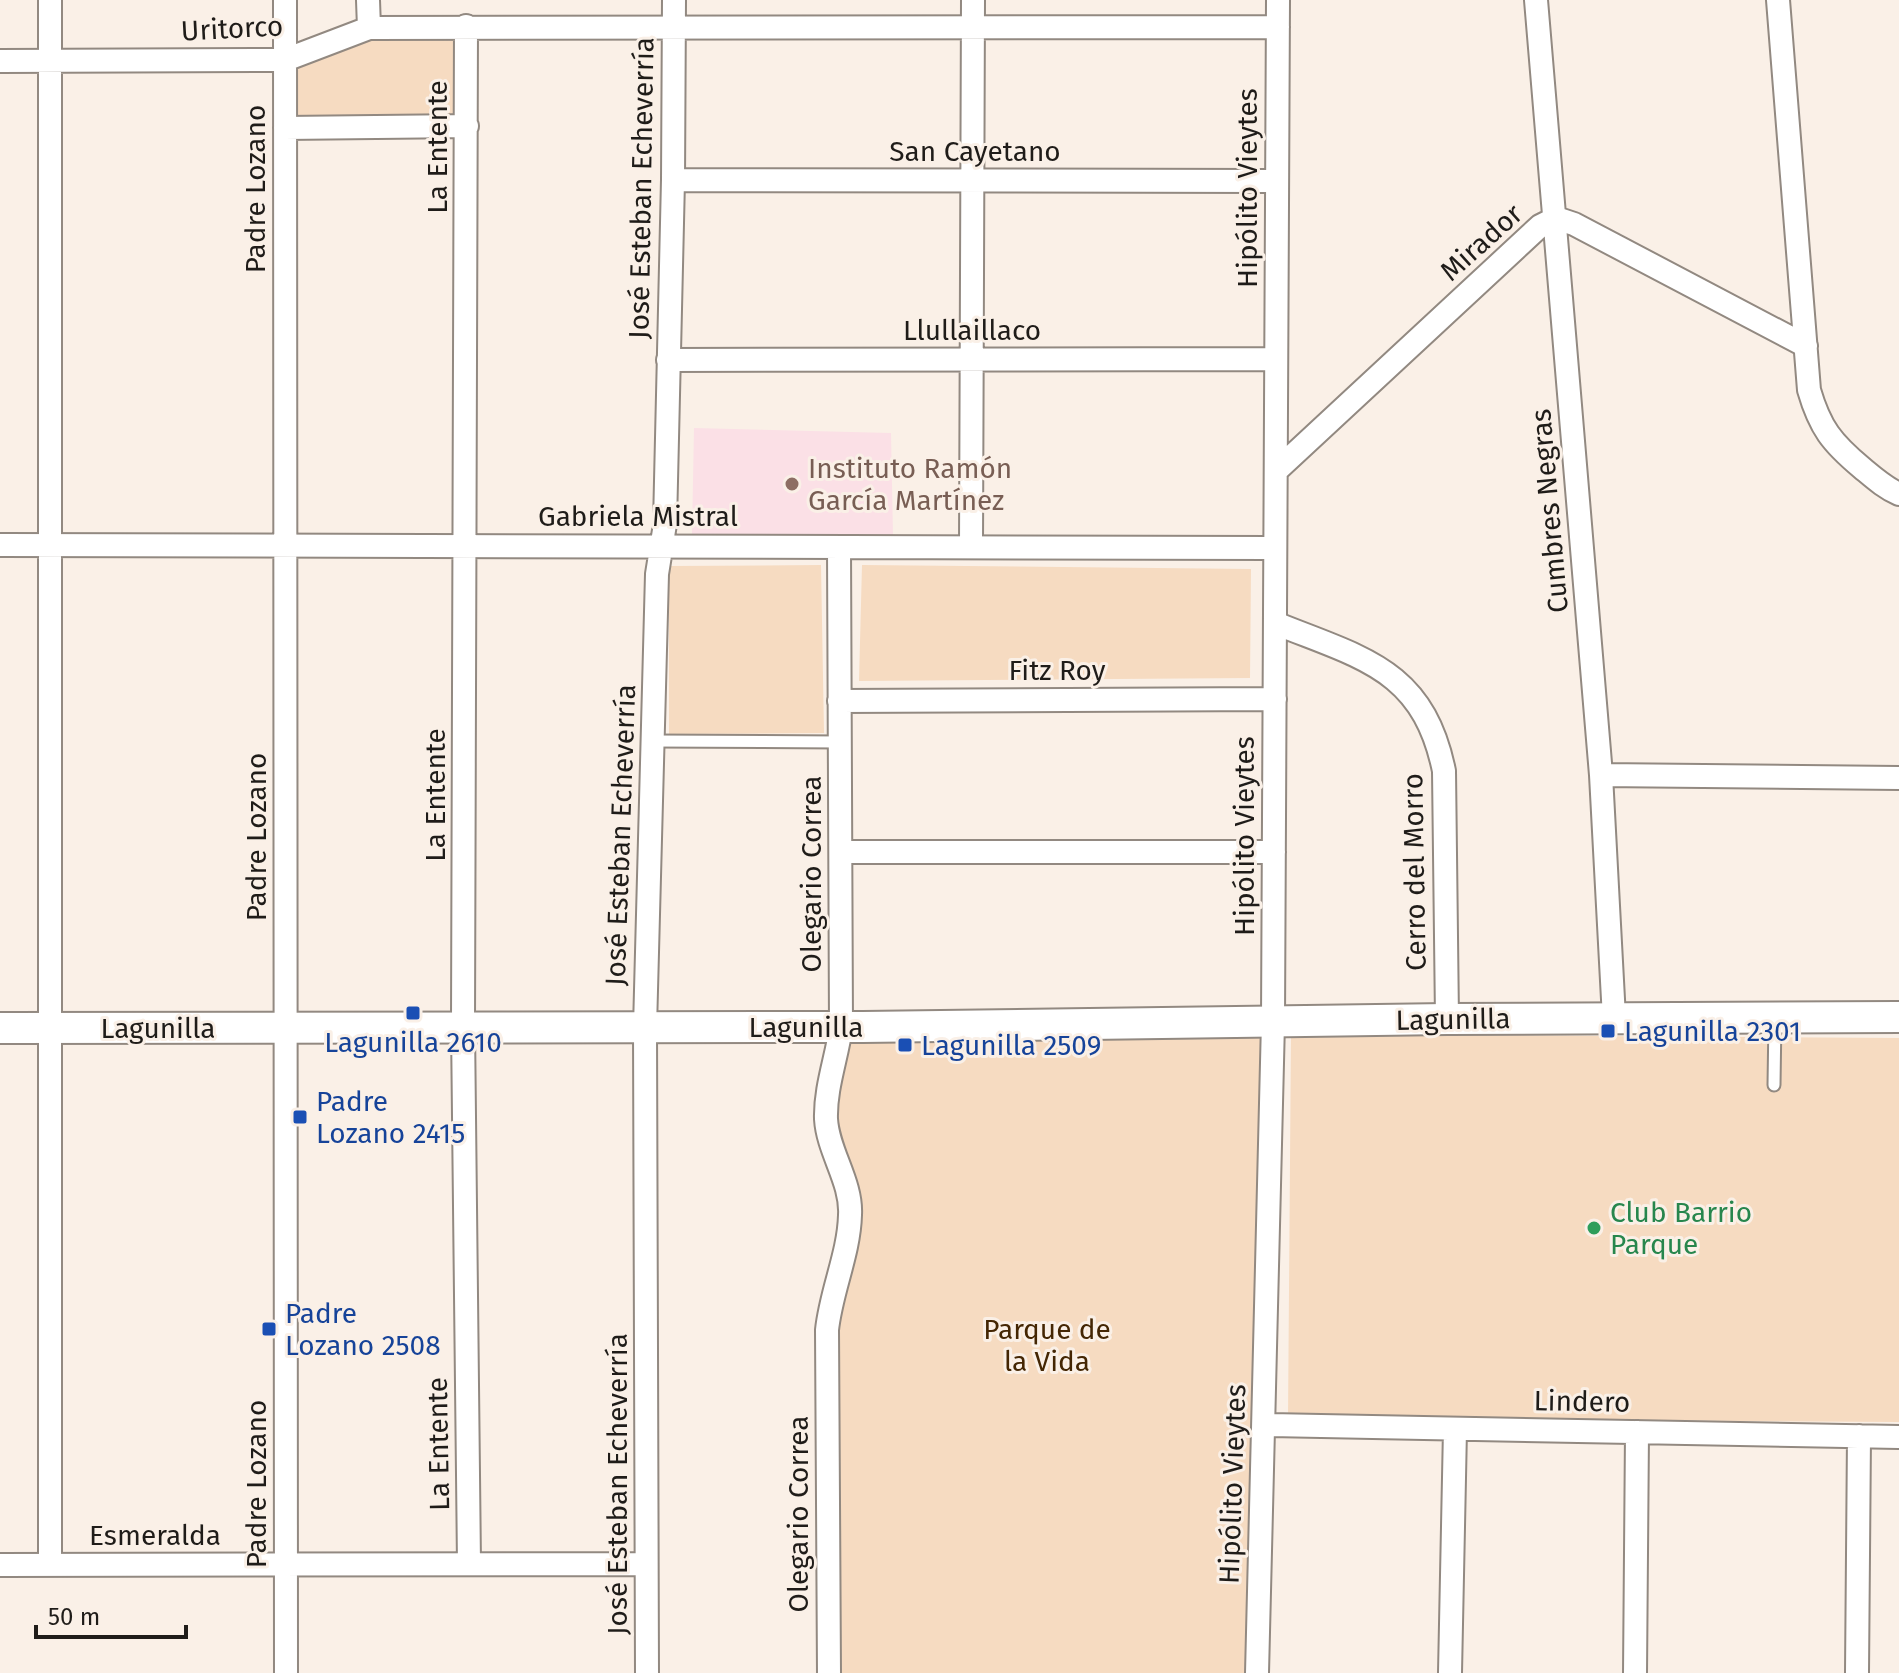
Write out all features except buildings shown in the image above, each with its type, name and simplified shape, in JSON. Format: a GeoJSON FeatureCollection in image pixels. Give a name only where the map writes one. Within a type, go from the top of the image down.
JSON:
{"type":"FeatureCollection","features":[{"type":"Feature","properties":{"kind":"main road","name":"Lagunilla"},"geometry":{"type":"LineString","coordinates":[[0,1028],[841,1027],[1899,1017]]}},
{"type":"Feature","properties":{"kind":"street"},"geometry":{"type":"LineString","coordinates":[[50,0],[50,1565]]}},
{"type":"Feature","properties":{"kind":"street","name":"Padre Lozano"},"geometry":{"type":"LineString","coordinates":[[285,0],[286,1673]]}},
{"type":"Feature","properties":{"kind":"street"},"geometry":{"type":"LineString","coordinates":[[368,0],[369,28]]}},
{"type":"Feature","properties":{"kind":"street","name":"José Esteban Echeverría"},"geometry":{"type":"LineString","coordinates":[[647,1673],[645,1028],[657,574],[665,524],[674,0]]}},
{"type":"Feature","properties":{"kind":"street"},"geometry":{"type":"LineString","coordinates":[[971,547],[973,0]]}},
{"type":"Feature","properties":{"kind":"street","name":"Hipólito Vieytes"},"geometry":{"type":"LineString","coordinates":[[1257,1673],[1273,1022],[1278,0]]}},
{"type":"Feature","properties":{"kind":"street","name":"Cumbres Negras"},"geometry":{"type":"LineString","coordinates":[[1536,0],[1601,775],[1614,1018]]}},
{"type":"Feature","properties":{"kind":"street"},"geometry":{"type":"LineString","coordinates":[[1778,0],[1809,390],[1823,429],[1839,450],[1886,488],[1899,494]]}},
{"type":"Feature","properties":{"kind":"street","name":"La Entente"},"geometry":{"type":"LineString","coordinates":[[466,26],[467,546],[463,1027],[469,1564]]}},
{"type":"Feature","properties":{"kind":"street","name":"Uritorco"},"geometry":{"type":"LineString","coordinates":[[0,61],[285,60],[369,28],[1278,27]]}},
{"type":"Feature","properties":{"kind":"street"},"geometry":{"type":"LineString","coordinates":[[285,128],[467,126]]}},
{"type":"Feature","properties":{"kind":"street","name":"San Cayetano"},"geometry":{"type":"LineString","coordinates":[[673,180],[1277,181]]}},
{"type":"Feature","properties":{"kind":"street","name":"Mirador"},"geometry":{"type":"LineString","coordinates":[[1276,471],[1540,226],[1556,218],[1574,224],[1806,346]]}},
{"type":"Feature","properties":{"kind":"street","name":"Llullaillaco"},"geometry":{"type":"LineString","coordinates":[[668,360],[1276,359]]}},
{"type":"Feature","properties":{"kind":"street","name":"Gabriela Mistral"},"geometry":{"type":"LineString","coordinates":[[0,545],[1275,548]]}},
{"type":"Feature","properties":{"kind":"street","name":"Olegario Correa"},"geometry":{"type":"LineString","coordinates":[[829,1673],[827,1330],[851,1211],[831,1149],[826,1119],[841,1027],[839,547]]}},
{"type":"Feature","properties":{"kind":"street","name":"Cerro del Morro"},"geometry":{"type":"LineString","coordinates":[[1275,623],[1373,664],[1401,683],[1427,717],[1439,747],[1444,771],[1447,1019]]}},
{"type":"Feature","properties":{"kind":"street","name":"Fitz Roy"},"geometry":{"type":"LineString","coordinates":[[839,701],[1275,699]]}},
{"type":"Feature","properties":{"kind":"street"},"geometry":{"type":"LineString","coordinates":[[1601,775],[1899,778]]}},
{"type":"Feature","properties":{"kind":"street"},"geometry":{"type":"LineString","coordinates":[[841,852],[1274,852]]}},
{"type":"Feature","properties":{"kind":"street","name":"Lindero"},"geometry":{"type":"LineString","coordinates":[[1265,1425],[1899,1437]]}},
{"type":"Feature","properties":{"kind":"street"},"geometry":{"type":"LineString","coordinates":[[1450,1673],[1455,1429]]}},
{"type":"Feature","properties":{"kind":"street"},"geometry":{"type":"LineString","coordinates":[[1635,1673],[1637,1432]]}},
{"type":"Feature","properties":{"kind":"street"},"geometry":{"type":"LineString","coordinates":[[1857,1673],[1859,1436]]}},
{"type":"Feature","properties":{"kind":"street","name":"Esmeralda"},"geometry":{"type":"LineString","coordinates":[[0,1565],[646,1564]]}},
{"type":"Feature","properties":{"kind":"lane"},"geometry":{"type":"LineString","coordinates":[[653,741],[840,742]]}},
{"type":"Feature","properties":{"kind":"lane"},"geometry":{"type":"LineString","coordinates":[[1774,1085],[1775,1017]]}},
{"type":"Feature","properties":{"kind":"shaded area","name":"Instituto Ramón García Martínez"},"geometry":{"type":"Polygon","coordinates":[[[694,428],[891,433],[893,536],[692,535],[694,428]]]}},
{"type":"Feature","properties":{"kind":"green space"},"geometry":{"type":"Polygon","coordinates":[[[459,35],[460,118],[294,119],[293,69],[378,37],[459,35]]]}},
{"type":"Feature","properties":{"kind":"green space"},"geometry":{"type":"Polygon","coordinates":[[[821,565],[824,733],[669,734],[669,566],[821,565]]]}},
{"type":"Feature","properties":{"kind":"green space"},"geometry":{"type":"Polygon","coordinates":[[[862,565],[1251,569],[1250,678],[859,681],[862,565]]]}},
{"type":"Feature","properties":{"kind":"green space","name":"Parque de la Vida"},"geometry":{"type":"Polygon","coordinates":[[[1273,1022],[1257,1673],[830,1673],[827,1330],[849,1232],[831,1149],[841,1027],[1273,1022]]]}},
{"type":"Feature","properties":{"kind":"green space","name":"Club Barrio Parque"},"geometry":{"type":"Polygon","coordinates":[[[1291,1034],[1899,1038],[1899,1422],[1288,1418],[1291,1034]]]}},
{"type":"Feature","properties":{"kind":"place","name":"Instituto Ramón García Martínez"},"geometry":{"type":"Point","coordinates":[792,484]}},
{"type":"Feature","properties":{"kind":"place","name":"Lagunilla 2610"},"geometry":{"type":"Point","coordinates":[413,1013]}},
{"type":"Feature","properties":{"kind":"place","name":"Lagunilla 2301"},"geometry":{"type":"Point","coordinates":[1608,1031]}},
{"type":"Feature","properties":{"kind":"place","name":"Lagunilla 2509"},"geometry":{"type":"Point","coordinates":[905,1045]}},
{"type":"Feature","properties":{"kind":"place","name":"Padre Lozano 2415"},"geometry":{"type":"Point","coordinates":[300,1117]}},
{"type":"Feature","properties":{"kind":"place","name":"Club Barrio Parque"},"geometry":{"type":"Point","coordinates":[1594,1228]}},
{"type":"Feature","properties":{"kind":"place","name":"Padre Lozano 2508"},"geometry":{"type":"Point","coordinates":[269,1329]}}]}
